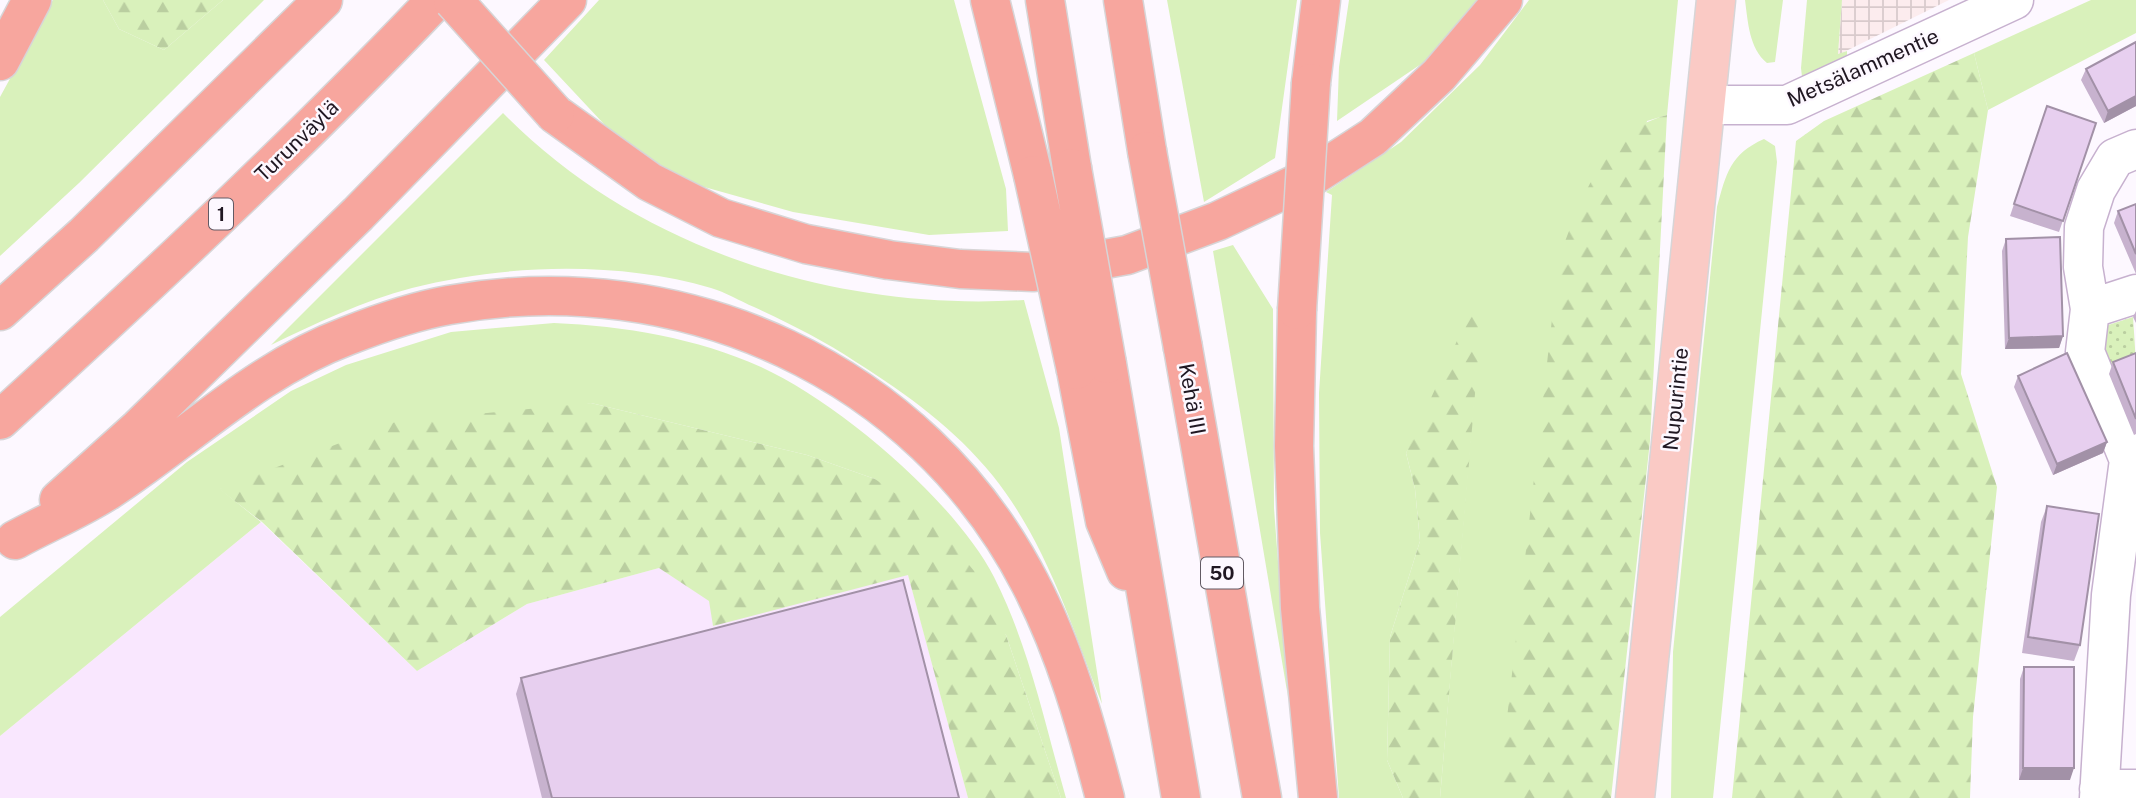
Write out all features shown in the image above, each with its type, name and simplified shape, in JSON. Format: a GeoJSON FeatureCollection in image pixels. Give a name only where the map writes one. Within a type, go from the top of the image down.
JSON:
{"type":"FeatureCollection","features":[{"type":"Feature","properties":{"kind":"highway"},"geometry":{"type":"LineString","coordinates":[[0,61],[32,0]]}},
{"type":"Feature","properties":{"kind":"highway"},"geometry":{"type":"LineString","coordinates":[[0,311],[84,235],[323,0]]}},
{"type":"Feature","properties":{"kind":"highway","name":"Turunväylä"},"geometry":{"type":"LineString","coordinates":[[0,421],[129,303],[327,112],[436,0]]}},
{"type":"Feature","properties":{"kind":"highway"},"geometry":{"type":"LineString","coordinates":[[453,0],[555,114],[650,182],[721,218],[806,244],[889,260],[960,269],[1033,272],[1127,255],[1218,221],[1311,177],[1373,137],[1439,75],[1503,0]]}},
{"type":"Feature","properties":{"kind":"highway"},"geometry":{"type":"LineString","coordinates":[[7,546],[139,428],[348,224],[567,0]]}},
{"type":"Feature","properties":{"kind":"highway"},"geometry":{"type":"LineString","coordinates":[[990,0],[1033,175],[1092,367],[1153,638],[1181,798]]}},
{"type":"Feature","properties":{"kind":"highway"},"geometry":{"type":"LineString","coordinates":[[1045,0],[1072,168],[1092,367]]}},
{"type":"Feature","properties":{"kind":"highway","name":"Kehä III"},"geometry":{"type":"LineString","coordinates":[[1123,0],[1147,151],[1262,798]]}},
{"type":"Feature","properties":{"kind":"highway"},"geometry":{"type":"LineString","coordinates":[[1318,798],[1300,608],[1294,446],[1297,310],[1311,83],[1321,0]]}},
{"type":"Feature","properties":{"kind":"highway"},"geometry":{"type":"LineString","coordinates":[[7,546],[108,491],[228,402],[290,361],[395,319],[448,305],[561,296],[618,300],[706,318],[761,336],[856,387],[903,421],[974,496],[1029,580],[1056,638],[1105,798]]}},
{"type":"Feature","properties":{"kind":"main road","name":"Nupurintie"},"geometry":{"type":"LineString","coordinates":[[1635,798],[1716,0]]}},
{"type":"Feature","properties":{"kind":"street","name":"Metsälammentie"},"geometry":{"type":"LineString","coordinates":[[1706,105],[1787,105],[2014,0]]}},
{"type":"Feature","properties":{"kind":"street"},"geometry":{"type":"LineString","coordinates":[[2111,792],[2133,459],[2085,352],[2090,309],[2083,267],[2084,227],[2096,190],[2115,158],[2136,149]]}},
{"type":"Feature","properties":{"kind":"street"},"geometry":{"type":"LineString","coordinates":[[2090,309],[2136,294]]}},
{"type":"Feature","properties":{"kind":"shaded area"},"geometry":{"type":"Polygon","coordinates":[[[1842,0],[1949,0],[1838,55],[1842,0]]]}},
{"type":"Feature","properties":{"kind":"shaded area"},"geometry":{"type":"Polygon","coordinates":[[[261,522],[417,671],[527,604],[659,568],[710,601],[713,625],[908,574],[968,798],[0,798],[0,736],[261,522]]]}},
{"type":"Feature","properties":{"kind":"green space"},"geometry":{"type":"Polygon","coordinates":[[[53,0],[103,0],[119,29],[164,50],[223,0],[264,0],[79,183],[0,256],[0,97],[53,0]]]}},
{"type":"Feature","properties":{"kind":"green space"},"geometry":{"type":"Polygon","coordinates":[[[103,0],[223,0],[164,50],[119,29],[103,0]]]}},
{"type":"Feature","properties":{"kind":"green space"},"geometry":{"type":"Polygon","coordinates":[[[599,0],[954,0],[1006,189],[1008,231],[929,235],[793,212],[690,183],[617,138],[544,60],[599,0]]]}},
{"type":"Feature","properties":{"kind":"green space"},"geometry":{"type":"Polygon","coordinates":[[[1167,0],[1297,0],[1275,158],[1204,202],[1167,0]]]}},
{"type":"Feature","properties":{"kind":"green space"},"geometry":{"type":"Polygon","coordinates":[[[1349,0],[1479,0],[1430,58],[1337,121],[1339,67],[1349,0]]]}},
{"type":"Feature","properties":{"kind":"green space"},"geometry":{"type":"Polygon","coordinates":[[[1529,0],[1678,0],[1667,115],[1647,121],[1499,798],[1440,798],[1481,314],[1406,453],[1415,489],[1420,541],[1390,637],[1387,760],[1403,798],[1339,798],[1320,533],[1319,393],[1332,195],[1326,192],[1401,142],[1480,65],[1529,0]]]}},
{"type":"Feature","properties":{"kind":"green space"},"geometry":{"type":"Polygon","coordinates":[[[1745,0],[1783,0],[1775,62],[1767,63],[1756,50],[1750,34],[1745,0]]]}},
{"type":"Feature","properties":{"kind":"green space"},"geometry":{"type":"Polygon","coordinates":[[[1807,0],[1842,0],[1838,54],[1847,51],[1847,60],[1807,81],[1802,77],[1801,68],[1807,0]]]}},
{"type":"Feature","properties":{"kind":"green space"},"geometry":{"type":"Polygon","coordinates":[[[2091,0],[2136,0],[2136,33],[1988,110],[1974,53],[2091,0]]]}},
{"type":"Feature","properties":{"kind":"green space"},"geometry":{"type":"Polygon","coordinates":[[[1974,53],[1988,110],[1968,237],[1961,374],[1997,487],[1973,717],[1970,798],[1732,798],[1796,141],[1824,121],[1974,53]]]}},
{"type":"Feature","properties":{"kind":"green space"},"geometry":{"type":"Polygon","coordinates":[[[503,113],[556,161],[614,201],[677,235],[743,262],[812,282],[882,295],[953,301],[1024,300],[1059,428],[1102,704],[1043,557],[1012,502],[978,459],[929,413],[875,374],[806,333],[722,292],[675,279],[600,270],[523,270],[485,274],[394,293],[340,313],[271,345],[503,113]]]}},
{"type":"Feature","properties":{"kind":"green space"},"geometry":{"type":"Polygon","coordinates":[[[1667,115],[1650,441],[1611,798],[1498,798],[1559,257],[1590,184],[1615,144],[1639,126],[1667,115]]]}},
{"type":"Feature","properties":{"kind":"green space"},"geometry":{"type":"Polygon","coordinates":[[[1764,139],[1775,146],[1777,162],[1713,798],[1671,798],[1673,652],[1717,207],[1731,166],[1744,151],[1764,139]]]}},
{"type":"Feature","properties":{"kind":"green space"},"geometry":{"type":"Polygon","coordinates":[[[1233,245],[1273,309],[1274,508],[1288,697],[1213,251],[1233,245]]]}},
{"type":"Feature","properties":{"kind":"green space"},"geometry":{"type":"Polygon","coordinates":[[[1471,310],[1482,313],[1440,798],[1403,798],[1387,760],[1390,637],[1420,541],[1415,489],[1406,453],[1471,310]]]}},
{"type":"Feature","properties":{"kind":"green space"},"geometry":{"type":"Polygon","coordinates":[[[2133,317],[2136,363],[2109,374],[2102,355],[2102,327],[2133,317]]]}},
{"type":"Feature","properties":{"kind":"green space"},"geometry":{"type":"Polygon","coordinates":[[[554,323],[660,335],[737,357],[792,383],[858,429],[892,457],[952,517],[994,577],[1027,658],[1066,798],[1061,798],[1006,635],[875,479],[807,455],[591,403],[220,489],[261,522],[0,736],[0,617],[187,462],[291,391],[346,365],[451,332],[554,323]]]}},
{"type":"Feature","properties":{"kind":"green space"},"geometry":{"type":"Polygon","coordinates":[[[591,403],[807,455],[875,479],[932,519],[974,571],[1006,635],[1061,798],[968,798],[908,575],[713,626],[709,601],[659,568],[527,604],[417,671],[262,522],[219,489],[395,422],[591,403]]]}},
{"type":"Feature","properties":{"kind":"building"},"geometry":{"type":"Polygon","coordinates":[[[2136,42],[2136,96],[2108,111],[2086,69],[2136,42]]]}},
{"type":"Feature","properties":{"kind":"building"},"geometry":{"type":"Polygon","coordinates":[[[2047,106],[2096,123],[2063,221],[2014,204],[2047,106]]]}},
{"type":"Feature","properties":{"kind":"building"},"geometry":{"type":"Polygon","coordinates":[[[2136,204],[2136,254],[2118,211],[2136,204]]]}},
{"type":"Feature","properties":{"kind":"building"},"geometry":{"type":"Polygon","coordinates":[[[2060,237],[2063,336],[2009,338],[2006,239],[2060,237]]]}},
{"type":"Feature","properties":{"kind":"building"},"geometry":{"type":"Polygon","coordinates":[[[2067,353],[2107,442],[2057,464],[2018,376],[2067,353]]]}},
{"type":"Feature","properties":{"kind":"building"},"geometry":{"type":"Polygon","coordinates":[[[2136,353],[2136,419],[2113,362],[2136,353]]]}},
{"type":"Feature","properties":{"kind":"building"},"geometry":{"type":"Polygon","coordinates":[[[2047,506],[2099,514],[2080,645],[2028,637],[2047,506]]]}},
{"type":"Feature","properties":{"kind":"building"},"geometry":{"type":"Polygon","coordinates":[[[903,580],[959,798],[552,798],[521,678],[903,580]]]}},
{"type":"Feature","properties":{"kind":"building"},"geometry":{"type":"Polygon","coordinates":[[[2024,667],[2074,667],[2074,768],[2023,768],[2024,667]]]}}]}
